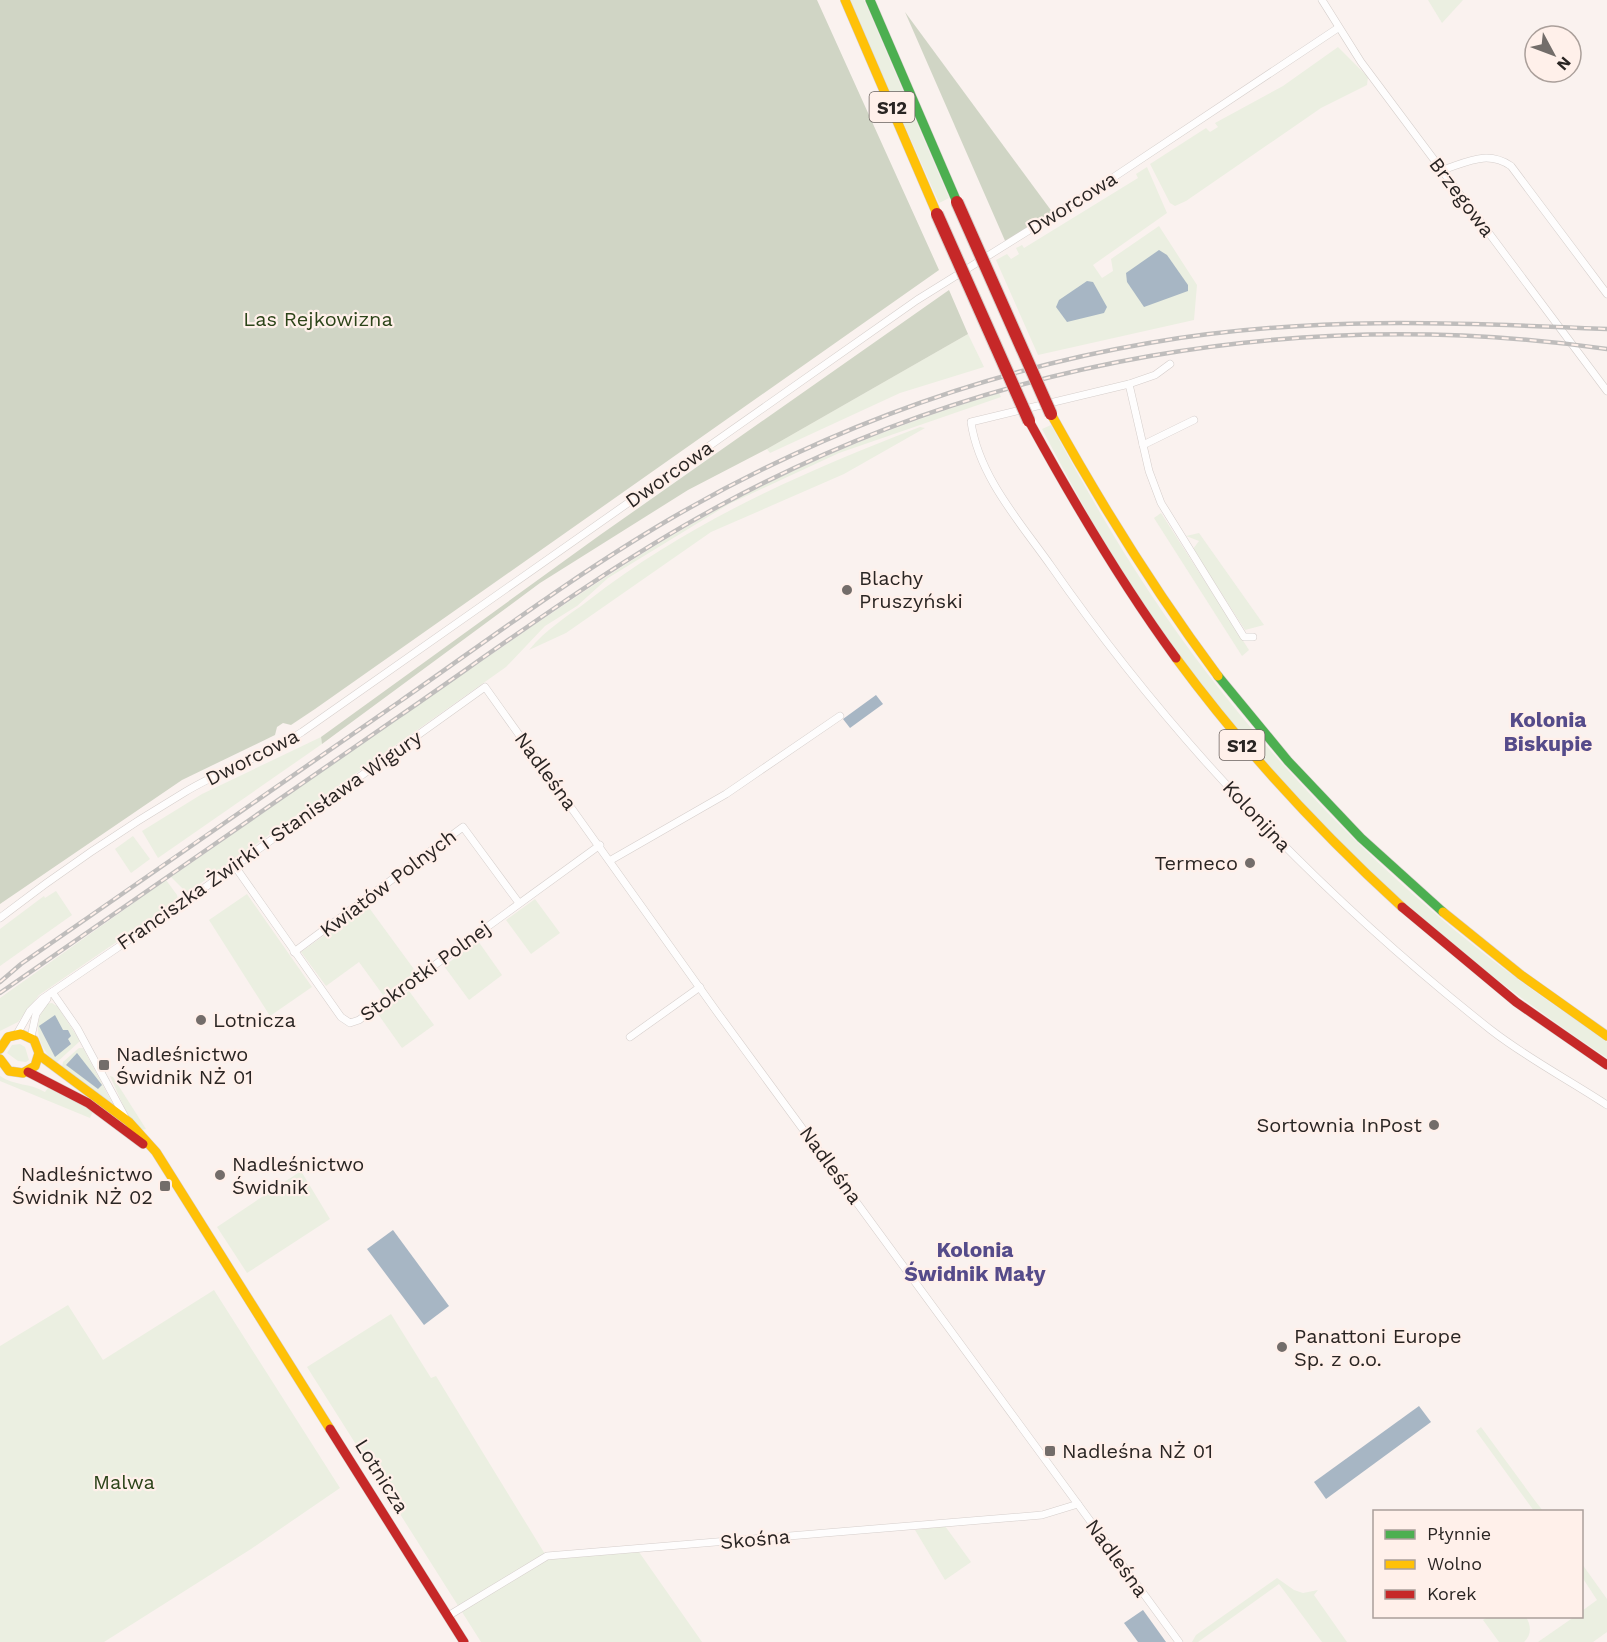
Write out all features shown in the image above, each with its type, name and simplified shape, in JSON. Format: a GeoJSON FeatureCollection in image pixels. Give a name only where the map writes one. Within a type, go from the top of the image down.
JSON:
{"type":"FeatureCollection","features":[{"type":"Feature","properties":{"kind":"main road","name":"S12"},"geometry":{"type":"LineString","coordinates":[[845,0],[1029,421],[1080,517],[1139,610],[1209,705],[1276,784],[1348,860],[1422,927],[1526,1010],[1607,1065]]}},
{"type":"Feature","properties":{"kind":"main road","name":"S12"},"geometry":{"type":"LineString","coordinates":[[870,0],[1051,414],[1099,502],[1161,600],[1234,698],[1282,755],[1355,832],[1438,909],[1520,975],[1607,1036]]}},
{"type":"Feature","properties":{"kind":"main road"},"geometry":{"type":"LineString","coordinates":[[0,1049],[6,1038],[17,1034],[31,1037],[37,1045],[39,1055],[37,1064],[28,1072]]}},
{"type":"Feature","properties":{"kind":"main road","name":"Lotnicza"},"geometry":{"type":"LineString","coordinates":[[39,1055],[126,1119],[148,1141],[464,1642]]}},
{"type":"Feature","properties":{"kind":"main road","name":"Lotnicza"},"geometry":{"type":"LineString","coordinates":[[0,1061],[13,1073],[28,1072],[42,1076],[122,1126],[144,1145],[171,1179]]}},
{"type":"Feature","properties":{"kind":"street","name":"Brzegowa"},"geometry":{"type":"LineString","coordinates":[[1322,0],[1338,28],[1607,391]]}},
{"type":"Feature","properties":{"kind":"street","name":"Dworcowa"},"geometry":{"type":"LineString","coordinates":[[0,918],[44,885],[184,792],[273,750],[303,732],[917,300],[1124,171],[1338,28]]}},
{"type":"Feature","properties":{"kind":"street"},"geometry":{"type":"LineString","coordinates":[[1442,170],[1489,156],[1500,159],[1511,166],[1607,294]]}},
{"type":"Feature","properties":{"kind":"street"},"geometry":{"type":"LineString","coordinates":[[1170,364],[1155,375],[1129,384],[1154,487],[1171,523],[1244,637],[1253,637]]}},
{"type":"Feature","properties":{"kind":"street","name":"Kolonijna"},"geometry":{"type":"LineString","coordinates":[[1129,384],[971,422],[979,455],[994,485],[1064,585],[1171,723],[1287,849],[1429,977],[1492,1030],[1607,1105]]}},
{"type":"Feature","properties":{"kind":"street"},"geometry":{"type":"LineString","coordinates":[[1143,445],[1194,420]]}},
{"type":"Feature","properties":{"kind":"street","name":"Nadleśna"},"geometry":{"type":"LineString","coordinates":[[485,687],[700,987],[1179,1642]]}},
{"type":"Feature","properties":{"kind":"street","name":"Franciszka Żwirki i Stanisława Wigury"},"geometry":{"type":"LineString","coordinates":[[52,992],[485,687]]}},
{"type":"Feature","properties":{"kind":"street"},"geometry":{"type":"LineString","coordinates":[[611,860],[726,794],[840,716]]}},
{"type":"Feature","properties":{"kind":"street","name":"Kwiatów Polnych"},"geometry":{"type":"LineString","coordinates":[[294,952],[463,827],[519,903]]}},
{"type":"Feature","properties":{"kind":"street","name":"Stokrotki Polnej"},"geometry":{"type":"LineString","coordinates":[[234,865],[341,1017],[354,1022],[600,845]]}},
{"type":"Feature","properties":{"kind":"street"},"geometry":{"type":"LineString","coordinates":[[630,1037],[700,987]]}},
{"type":"Feature","properties":{"kind":"street"},"geometry":{"type":"LineString","coordinates":[[17,1034],[33,1007],[52,992]]}},
{"type":"Feature","properties":{"kind":"street"},"geometry":{"type":"LineString","coordinates":[[52,992],[81,1035],[126,1119]]}},
{"type":"Feature","properties":{"kind":"street"},"geometry":{"type":"LineString","coordinates":[[31,1037],[36,1014],[52,992]]}},
{"type":"Feature","properties":{"kind":"street","name":"Skośna"},"geometry":{"type":"LineString","coordinates":[[448,1616],[547,1556],[1042,1515],[1078,1504]]}},
{"type":"Feature","properties":{"kind":"green space","name":"Las Rejkowizna"},"geometry":{"type":"Polygon","coordinates":[[[0,0],[817,0],[939,270],[315,709],[291,725],[283,723],[277,727],[275,735],[182,780],[0,904],[0,0]]]}},
{"type":"Feature","properties":{"kind":"green space"},"geometry":{"type":"Polygon","coordinates":[[[849,0],[864,0],[949,198],[939,203],[849,0]]]}},
{"type":"Feature","properties":{"kind":"green space"},"geometry":{"type":"Polygon","coordinates":[[[1428,0],[1463,0],[1442,23],[1428,0]]]}},
{"type":"Feature","properties":{"kind":"green space"},"geometry":{"type":"Polygon","coordinates":[[[905,12],[1053,213],[1006,243],[905,12]]]}},
{"type":"Feature","properties":{"kind":"green space"},"geometry":{"type":"Polygon","coordinates":[[[1338,47],[1368,77],[1367,85],[1321,108],[1186,201],[1175,206],[1170,203],[1150,164],[1206,128],[1210,132],[1218,127],[1215,123],[1283,86],[1338,47]]]}},
{"type":"Feature","properties":{"kind":"green space"},"geometry":{"type":"Polygon","coordinates":[[[1147,167],[1167,213],[1093,265],[1102,278],[1113,271],[1111,259],[1159,226],[1197,285],[1194,320],[1038,355],[996,260],[1007,254],[1011,259],[1019,254],[1016,248],[1022,245],[1024,248],[1138,178],[1136,174],[1147,167]]]}},
{"type":"Feature","properties":{"kind":"green space"},"geometry":{"type":"Polygon","coordinates":[[[949,290],[968,334],[767,449],[688,490],[540,583],[322,744],[321,737],[600,535],[949,290]]]}},
{"type":"Feature","properties":{"kind":"green space"},"geometry":{"type":"Polygon","coordinates":[[[968,334],[984,367],[900,393],[770,453],[767,449],[968,334]]]}},
{"type":"Feature","properties":{"kind":"green space"},"geometry":{"type":"Polygon","coordinates":[[[999,393],[1001,397],[839,453],[729,504],[608,578],[577,606],[545,626],[506,667],[187,893],[171,877],[553,612],[684,528],[718,509],[782,476],[843,449],[999,393]]]}},
{"type":"Feature","properties":{"kind":"green space"},"geometry":{"type":"Polygon","coordinates":[[[1051,425],[1099,510],[1150,593],[1184,643],[1260,739],[1345,830],[1435,914],[1512,975],[1607,1042],[1607,1058],[1497,980],[1396,896],[1348,851],[1257,753],[1177,655],[1132,589],[1042,429],[1051,425]]]}},
{"type":"Feature","properties":{"kind":"green space"},"geometry":{"type":"Polygon","coordinates":[[[920,427],[925,428],[844,474],[711,532],[566,633],[529,650],[558,623],[666,546],[790,481],[920,427]]]}},
{"type":"Feature","properties":{"kind":"green space"},"geometry":{"type":"Polygon","coordinates":[[[1161,513],[1249,650],[1242,656],[1154,518],[1161,513]]]}},
{"type":"Feature","properties":{"kind":"green space"},"geometry":{"type":"Polygon","coordinates":[[[1199,533],[1264,625],[1245,630],[1193,549],[1199,541],[1186,536],[1199,533]]]}},
{"type":"Feature","properties":{"kind":"green space"},"geometry":{"type":"Polygon","coordinates":[[[321,737],[322,744],[158,858],[142,831],[202,794],[321,737]]]}},
{"type":"Feature","properties":{"kind":"green space"},"geometry":{"type":"Polygon","coordinates":[[[133,836],[150,859],[131,873],[115,849],[133,836]]]}},
{"type":"Feature","properties":{"kind":"green space"},"geometry":{"type":"Polygon","coordinates":[[[166,880],[178,900],[39,995],[18,1022],[0,1031],[0,998],[166,880]]]}},
{"type":"Feature","properties":{"kind":"green space"},"geometry":{"type":"Polygon","coordinates":[[[56,891],[72,915],[0,966],[0,929],[44,896],[45,898],[56,891]]]}},
{"type":"Feature","properties":{"kind":"green space"},"geometry":{"type":"Polygon","coordinates":[[[247,894],[312,987],[270,1016],[209,920],[247,894]]]}},
{"type":"Feature","properties":{"kind":"green space"},"geometry":{"type":"Polygon","coordinates":[[[535,899],[560,933],[531,954],[506,920],[535,899]]]}},
{"type":"Feature","properties":{"kind":"green space"},"geometry":{"type":"Polygon","coordinates":[[[367,905],[416,972],[383,995],[359,962],[326,986],[301,952],[367,905]]]}},
{"type":"Feature","properties":{"kind":"green space"},"geometry":{"type":"Polygon","coordinates":[[[478,941],[502,975],[469,1000],[444,966],[478,941]]]}},
{"type":"Feature","properties":{"kind":"green space"},"geometry":{"type":"Polygon","coordinates":[[[409,991],[434,1025],[402,1048],[378,1014],[409,991]]]}},
{"type":"Feature","properties":{"kind":"green space"},"geometry":{"type":"Polygon","coordinates":[[[52,1003],[58,1007],[80,1041],[56,1063],[44,1050],[38,1027],[46,1004],[52,1003]]]}},
{"type":"Feature","properties":{"kind":"green space"},"geometry":{"type":"Polygon","coordinates":[[[20,1044],[25,1047],[29,1060],[26,1062],[18,1061],[7,1053],[12,1045],[20,1044]]]}},
{"type":"Feature","properties":{"kind":"green space"},"geometry":{"type":"Polygon","coordinates":[[[79,1048],[83,1048],[116,1110],[62,1067],[63,1062],[79,1048]]]}},
{"type":"Feature","properties":{"kind":"green space"},"geometry":{"type":"Polygon","coordinates":[[[0,1076],[45,1092],[48,1088],[93,1111],[90,1118],[0,1081],[0,1076]]]}},
{"type":"Feature","properties":{"kind":"green space"},"geometry":{"type":"Polygon","coordinates":[[[110,1076],[113,1077],[146,1129],[141,1130],[127,1114],[110,1076]]]}},
{"type":"Feature","properties":{"kind":"green space"},"geometry":{"type":"Polygon","coordinates":[[[301,1171],[330,1219],[247,1273],[217,1227],[301,1171]]]}},
{"type":"Feature","properties":{"kind":"green space","name":"Malwa"},"geometry":{"type":"Polygon","coordinates":[[[214,1290],[340,1488],[251,1549],[104,1642],[0,1642],[0,1346],[68,1305],[103,1360],[214,1290]]]}},
{"type":"Feature","properties":{"kind":"green space"},"geometry":{"type":"Polygon","coordinates":[[[391,1314],[431,1378],[436,1376],[548,1559],[639,1552],[702,1642],[481,1642],[307,1367],[391,1314]]]}},
{"type":"Feature","properties":{"kind":"green space"},"geometry":{"type":"Polygon","coordinates":[[[1481,1427],[1542,1510],[1533,1510],[1476,1431],[1481,1427]]]}},
{"type":"Feature","properties":{"kind":"green space"},"geometry":{"type":"Polygon","coordinates":[[[945,1526],[971,1562],[945,1580],[915,1530],[945,1526]]]}},
{"type":"Feature","properties":{"kind":"green space"},"geometry":{"type":"Polygon","coordinates":[[[1583,1565],[1607,1599],[1607,1632],[1593,1642],[1538,1642],[1573,1618],[1583,1618],[1583,1610],[1597,1600],[1583,1579],[1583,1565]]]}},
{"type":"Feature","properties":{"kind":"green space"},"geometry":{"type":"Polygon","coordinates":[[[1277,1578],[1294,1590],[1303,1593],[1318,1590],[1314,1595],[1347,1642],[1322,1642],[1279,1584],[1198,1642],[1192,1642],[1196,1635],[1277,1578]]]}},
{"type":"Feature","properties":{"kind":"green space"},"geometry":{"type":"Polygon","coordinates":[[[1486,1618],[1526,1618],[1530,1627],[1529,1633],[1524,1642],[1499,1642],[1483,1620],[1486,1618]]]}},
{"type":"Feature","properties":{"kind":"water"},"geometry":{"type":"Polygon","coordinates":[[[1159,250],[1167,255],[1188,285],[1188,291],[1144,307],[1127,282],[1126,273],[1159,250]]]}},
{"type":"Feature","properties":{"kind":"water"},"geometry":{"type":"Polygon","coordinates":[[[1087,281],[1093,282],[1107,307],[1104,313],[1067,322],[1056,307],[1059,300],[1087,281]]]}},
{"type":"Feature","properties":{"kind":"water"},"geometry":{"type":"Polygon","coordinates":[[[876,695],[883,704],[850,728],[843,719],[876,695]]]}},
{"type":"Feature","properties":{"kind":"water"},"geometry":{"type":"Polygon","coordinates":[[[55,1015],[63,1030],[68,1030],[71,1036],[68,1039],[71,1044],[55,1057],[39,1026],[55,1015]]]}},
{"type":"Feature","properties":{"kind":"water"},"geometry":{"type":"Polygon","coordinates":[[[77,1053],[102,1085],[98,1089],[66,1065],[77,1053]]]}},
{"type":"Feature","properties":{"kind":"water"},"geometry":{"type":"Polygon","coordinates":[[[393,1230],[449,1306],[424,1325],[367,1249],[393,1230]]]}},
{"type":"Feature","properties":{"kind":"water"},"geometry":{"type":"Polygon","coordinates":[[[1419,1406],[1431,1422],[1326,1499],[1314,1482],[1419,1406]]]}},
{"type":"Feature","properties":{"kind":"water"},"geometry":{"type":"Polygon","coordinates":[[[1143,1610],[1166,1642],[1138,1642],[1124,1623],[1143,1610]]]}},
{"type":"Feature","properties":{"kind":"railway"},"geometry":{"type":"LineString","coordinates":[[0,982],[21,964],[601,562],[670,519],[726,488],[842,433],[962,389],[1024,371],[1086,355],[1206,334],[1263,328],[1378,323],[1492,324],[1607,329]]}},
{"type":"Feature","properties":{"kind":"railway"},"geometry":{"type":"LineString","coordinates":[[0,993],[597,580],[721,505],[824,454],[931,413],[1040,380],[1152,356],[1265,341],[1378,335],[1493,337],[1607,349]]}},
{"type":"Feature","properties":{"kind":"traffic: fast"},"geometry":{"type":"LineString","coordinates":[[870,0],[957,202]]}},
{"type":"Feature","properties":{"kind":"traffic: fast"},"geometry":{"type":"LineString","coordinates":[[1218,676],[1288,761],[1361,838],[1443,912]]}},
{"type":"Feature","properties":{"kind":"traffic: slow"},"geometry":{"type":"LineString","coordinates":[[845,0],[937,214]]}},
{"type":"Feature","properties":{"kind":"traffic: slow"},"geometry":{"type":"LineString","coordinates":[[1051,414],[1130,548],[1218,676]]}},
{"type":"Feature","properties":{"kind":"traffic: slow"},"geometry":{"type":"LineString","coordinates":[[1176,658],[1228,725],[1283,788],[1341,849],[1402,907]]}},
{"type":"Feature","properties":{"kind":"traffic: slow"},"geometry":{"type":"LineString","coordinates":[[1443,912],[1521,975],[1607,1036]]}},
{"type":"Feature","properties":{"kind":"traffic: slow"},"geometry":{"type":"LineString","coordinates":[[0,1049],[8,1037],[21,1034],[34,1040],[39,1053],[35,1066],[23,1073],[9,1071],[0,1059]]}},
{"type":"Feature","properties":{"kind":"traffic: slow"},"geometry":{"type":"LineString","coordinates":[[39,1055],[129,1122],[156,1152],[330,1429]]}},
{"type":"Feature","properties":{"kind":"traffic: jam"},"geometry":{"type":"LineString","coordinates":[[957,202],[1051,414]]}},
{"type":"Feature","properties":{"kind":"traffic: jam"},"geometry":{"type":"LineString","coordinates":[[937,214],[1029,421]]}},
{"type":"Feature","properties":{"kind":"traffic: jam"},"geometry":{"type":"LineString","coordinates":[[1029,421],[1099,542],[1136,601],[1176,658]]}},
{"type":"Feature","properties":{"kind":"traffic: jam"},"geometry":{"type":"LineString","coordinates":[[1402,907],[1516,1002],[1607,1065]]}},
{"type":"Feature","properties":{"kind":"traffic: jam"},"geometry":{"type":"LineString","coordinates":[[28,1072],[88,1103],[143,1144]]}},
{"type":"Feature","properties":{"kind":"traffic: jam"},"geometry":{"type":"LineString","coordinates":[[330,1429],[464,1642]]}},
{"type":"Feature","properties":{"kind":"place","name":"Blachy Pruszyński"},"geometry":{"type":"Point","coordinates":[847,590]}},
{"type":"Feature","properties":{"kind":"place","name":"Termeco"},"geometry":{"type":"Point","coordinates":[1250,863]}},
{"type":"Feature","properties":{"kind":"place","name":"Lotnicza"},"geometry":{"type":"Point","coordinates":[201,1020]}},
{"type":"Feature","properties":{"kind":"place","name":"Nadleśnictwo Świdnik NŻ 01"},"geometry":{"type":"Point","coordinates":[104,1065]}},
{"type":"Feature","properties":{"kind":"place","name":"Sortownia InPost"},"geometry":{"type":"Point","coordinates":[1434,1125]}},
{"type":"Feature","properties":{"kind":"place","name":"Nadleśnictwo Świdnik"},"geometry":{"type":"Point","coordinates":[220,1175]}},
{"type":"Feature","properties":{"kind":"place","name":"Nadleśnictwo Świdnik NŻ 02"},"geometry":{"type":"Point","coordinates":[165,1186]}},
{"type":"Feature","properties":{"kind":"place","name":"Panattoni Europe Sp. z o.o."},"geometry":{"type":"Point","coordinates":[1282,1347]}},
{"type":"Feature","properties":{"kind":"place","name":"Nadleśna NŻ 01"},"geometry":{"type":"Point","coordinates":[1050,1451]}},
{"type":"Feature","properties":{"kind":"district","name":"Kolonia Biskupie"},"geometry":{"type":"Point","coordinates":[1548,731]}},
{"type":"Feature","properties":{"kind":"district","name":"Kolonia Świdnik Mały"},"geometry":{"type":"Point","coordinates":[975,1261]}}]}
